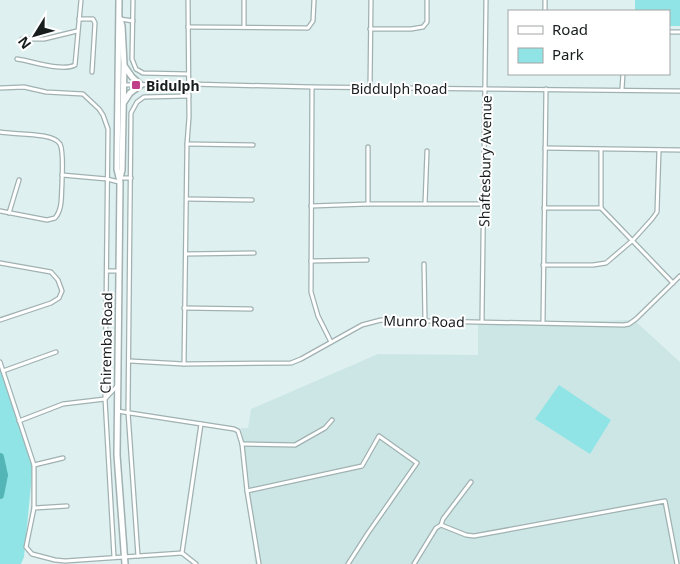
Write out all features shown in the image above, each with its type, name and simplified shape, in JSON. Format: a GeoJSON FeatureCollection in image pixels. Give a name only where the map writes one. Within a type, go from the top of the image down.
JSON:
{"type":"FeatureCollection","features":[{"type":"Feature","properties":{"kind":"main road","name":"Chiremba Road"},"geometry":{"type":"LineString","coordinates":[[119,0],[120,86],[117,169],[120,180]]}},
{"type":"Feature","properties":{"kind":"main road","name":"Chiremba Road"},"geometry":{"type":"LineString","coordinates":[[119,18],[122,26],[124,64],[120,86],[124,103],[120,180],[116,386],[117,455],[125,564]]}},
{"type":"Feature","properties":{"kind":"main road"},"geometry":{"type":"LineString","coordinates":[[124,64],[132,77],[141,85],[130,93],[124,103]]}},
{"type":"Feature","properties":{"kind":"street"},"geometry":{"type":"LineString","coordinates":[[17,59],[48,66],[72,67],[76,62],[80,0]]}},
{"type":"Feature","properties":{"kind":"street"},"geometry":{"type":"LineString","coordinates":[[132,0],[132,59],[136,69],[143,73],[188,74]]}},
{"type":"Feature","properties":{"kind":"street"},"geometry":{"type":"LineString","coordinates":[[184,364],[189,96],[188,0]]}},
{"type":"Feature","properties":{"kind":"street"},"geometry":{"type":"LineString","coordinates":[[244,0],[244,27]]}},
{"type":"Feature","properties":{"kind":"street"},"geometry":{"type":"LineString","coordinates":[[188,27],[308,28],[313,21],[314,0]]}},
{"type":"Feature","properties":{"kind":"street"},"geometry":{"type":"LineString","coordinates":[[370,88],[371,0]]}},
{"type":"Feature","properties":{"kind":"street"},"geometry":{"type":"LineString","coordinates":[[370,29],[411,29],[423,27],[427,22],[427,0]]}},
{"type":"Feature","properties":{"kind":"street","name":"Shaftesbury Avenue"},"geometry":{"type":"LineString","coordinates":[[482,321],[486,0]]}},
{"type":"Feature","properties":{"kind":"street"},"geometry":{"type":"LineString","coordinates":[[119,18],[133,21]]}},
{"type":"Feature","properties":{"kind":"street"},"geometry":{"type":"LineString","coordinates":[[79,19],[93,19],[95,23],[92,72]]}},
{"type":"Feature","properties":{"kind":"street"},"geometry":{"type":"LineString","coordinates":[[22,39],[44,39],[78,31]]}},
{"type":"Feature","properties":{"kind":"street"},"geometry":{"type":"LineString","coordinates":[[622,89],[623,75]]}},
{"type":"Feature","properties":{"kind":"street","name":"Biddulph Road"},"geometry":{"type":"LineString","coordinates":[[120,86],[189,84],[680,91]]}},
{"type":"Feature","properties":{"kind":"street","name":"Chiremba Road"},"geometry":{"type":"LineString","coordinates":[[0,88],[24,87],[46,92],[83,94],[99,108],[108,129],[106,399],[114,557]]}},
{"type":"Feature","properties":{"kind":"street"},"geometry":{"type":"LineString","coordinates":[[312,87],[311,286],[314,306],[331,342]]}},
{"type":"Feature","properties":{"kind":"street"},"geometry":{"type":"LineString","coordinates":[[543,322],[546,89]]}},
{"type":"Feature","properties":{"kind":"street"},"geometry":{"type":"LineString","coordinates":[[138,556],[128,412],[131,113],[137,102],[144,97],[189,96]]}},
{"type":"Feature","properties":{"kind":"street"},"geometry":{"type":"LineString","coordinates":[[0,132],[48,136],[57,141],[61,148],[62,175],[60,210],[56,218],[47,220],[0,211]]}},
{"type":"Feature","properties":{"kind":"street"},"geometry":{"type":"LineString","coordinates":[[187,144],[253,145]]}},
{"type":"Feature","properties":{"kind":"street"},"geometry":{"type":"LineString","coordinates":[[368,147],[368,204]]}},
{"type":"Feature","properties":{"kind":"street"},"geometry":{"type":"LineString","coordinates":[[545,148],[680,150]]}},
{"type":"Feature","properties":{"kind":"street"},"geometry":{"type":"LineString","coordinates":[[601,150],[601,208]]}},
{"type":"Feature","properties":{"kind":"street"},"geometry":{"type":"LineString","coordinates":[[543,265],[600,264],[612,259],[633,240],[657,212],[659,150]]}},
{"type":"Feature","properties":{"kind":"street"},"geometry":{"type":"LineString","coordinates":[[425,204],[427,151]]}},
{"type":"Feature","properties":{"kind":"street"},"geometry":{"type":"LineString","coordinates":[[62,175],[120,180],[130,178]]}},
{"type":"Feature","properties":{"kind":"street"},"geometry":{"type":"LineString","coordinates":[[9,213],[19,180]]}},
{"type":"Feature","properties":{"kind":"street"},"geometry":{"type":"LineString","coordinates":[[187,199],[252,200]]}},
{"type":"Feature","properties":{"kind":"street"},"geometry":{"type":"LineString","coordinates":[[311,206],[484,204]]}},
{"type":"Feature","properties":{"kind":"street"},"geometry":{"type":"LineString","coordinates":[[544,208],[601,208],[673,283]]}},
{"type":"Feature","properties":{"kind":"street"},"geometry":{"type":"LineString","coordinates":[[186,254],[254,253]]}},
{"type":"Feature","properties":{"kind":"street"},"geometry":{"type":"LineString","coordinates":[[311,260],[367,260]]}},
{"type":"Feature","properties":{"kind":"street"},"geometry":{"type":"LineString","coordinates":[[0,263],[50,272],[58,280],[62,291],[59,298],[0,320]]}},
{"type":"Feature","properties":{"kind":"street"},"geometry":{"type":"LineString","coordinates":[[424,264],[425,321]]}},
{"type":"Feature","properties":{"kind":"street"},"geometry":{"type":"LineString","coordinates":[[107,271],[129,278]]}},
{"type":"Feature","properties":{"kind":"street","name":"Munro Road"},"geometry":{"type":"LineString","coordinates":[[130,361],[184,364],[291,364],[371,321],[381,320],[629,324],[640,316],[680,276]]}},
{"type":"Feature","properties":{"kind":"street"},"geometry":{"type":"LineString","coordinates":[[184,308],[251,309]]}},
{"type":"Feature","properties":{"kind":"street"},"geometry":{"type":"LineString","coordinates":[[3,372],[56,352]]}},
{"type":"Feature","properties":{"kind":"street"},"geometry":{"type":"LineString","coordinates":[[0,362],[34,465],[34,508],[26,542],[27,549],[32,554],[56,560],[182,553],[196,564]]}},
{"type":"Feature","properties":{"kind":"street"},"geometry":{"type":"LineString","coordinates":[[19,421],[63,404],[106,399],[116,386]]}},
{"type":"Feature","properties":{"kind":"street"},"geometry":{"type":"LineString","coordinates":[[117,411],[237,430],[240,433],[259,564]]}},
{"type":"Feature","properties":{"kind":"street"},"geometry":{"type":"LineString","coordinates":[[242,444],[295,445],[325,428],[332,420]]}},
{"type":"Feature","properties":{"kind":"street"},"geometry":{"type":"LineString","coordinates":[[182,553],[202,424]]}},
{"type":"Feature","properties":{"kind":"street"},"geometry":{"type":"LineString","coordinates":[[247,491],[362,466],[379,436],[417,463],[348,564]]}},
{"type":"Feature","properties":{"kind":"street"},"geometry":{"type":"LineString","coordinates":[[34,465],[63,458]]}},
{"type":"Feature","properties":{"kind":"street"},"geometry":{"type":"LineString","coordinates":[[414,564],[436,528],[441,525],[471,482]]}},
{"type":"Feature","properties":{"kind":"street"},"geometry":{"type":"LineString","coordinates":[[441,525],[466,535],[474,536],[664,501],[677,564]]}},
{"type":"Feature","properties":{"kind":"street"},"geometry":{"type":"LineString","coordinates":[[34,508],[67,506]]}},
{"type":"Feature","properties":{"kind":"shaded area"},"geometry":{"type":"Polygon","coordinates":[[[634,320],[680,362],[680,564],[255,564],[241,428],[248,428],[251,409],[378,354],[478,355],[478,324],[634,320]]]}},
{"type":"Feature","properties":{"kind":"green space"},"geometry":{"type":"Polygon","coordinates":[[[635,0],[680,0],[680,26],[670,26],[670,10],[635,10],[635,0]]]}},
{"type":"Feature","properties":{"kind":"green space"},"geometry":{"type":"Polygon","coordinates":[[[0,367],[33,464],[24,557],[21,564],[0,564],[0,367]]]}},
{"type":"Feature","properties":{"kind":"green space"},"geometry":{"type":"Polygon","coordinates":[[[559,385],[611,420],[590,454],[535,419],[559,385]]]}},
{"type":"Feature","properties":{"kind":"waterway"},"geometry":{"type":"LineString","coordinates":[[0,457],[4,475],[0,495]]}},
{"type":"Feature","properties":{"kind":"place","name":"Bidulph"},"geometry":{"type":"Point","coordinates":[136,85]}}]}
